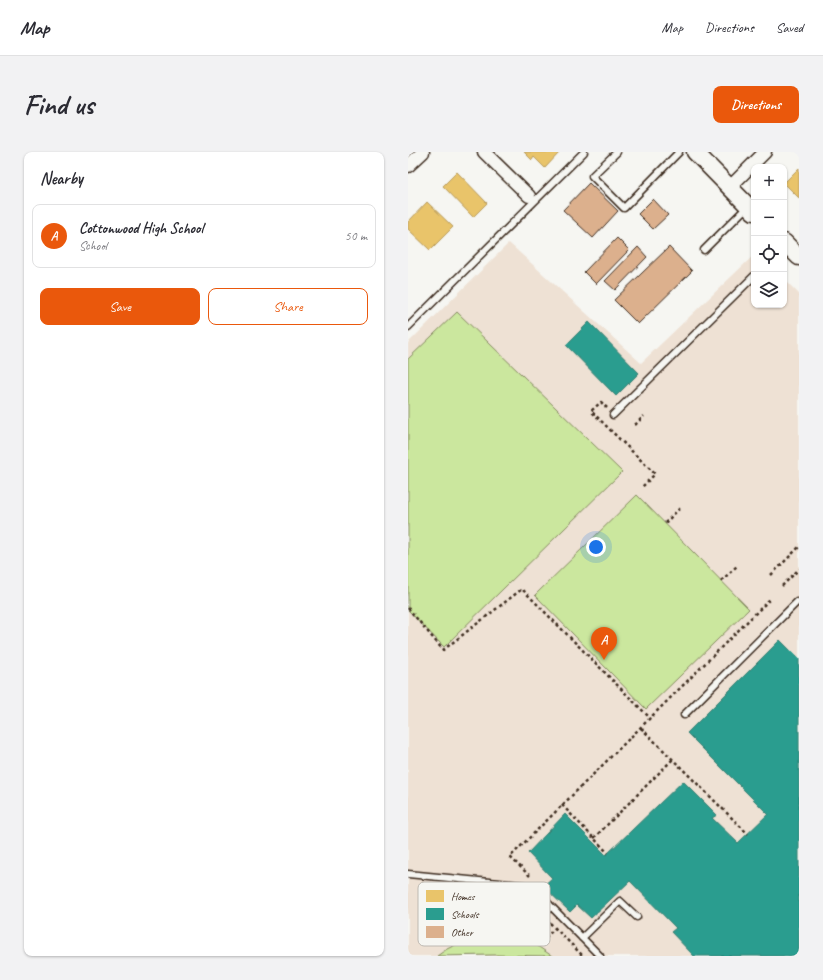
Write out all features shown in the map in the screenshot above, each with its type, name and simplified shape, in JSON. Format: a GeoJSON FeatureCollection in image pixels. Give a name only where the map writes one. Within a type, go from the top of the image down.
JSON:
{"type":"FeatureCollection","features":[{"type":"Feature","properties":{"kind":"main road"},"geometry":{"type":"LineString","coordinates":[[695,152],[751,209]]}},
{"type":"Feature","properties":{"kind":"main road"},"geometry":{"type":"LineString","coordinates":[[787,246],[799,258]]}},
{"type":"Feature","properties":{"kind":"street"},"geometry":{"type":"LineString","coordinates":[[408,166],[423,152]]}},
{"type":"Feature","properties":{"kind":"street"},"geometry":{"type":"LineString","coordinates":[[484,152],[529,196]]}},
{"type":"Feature","properties":{"kind":"street"},"geometry":{"type":"LineString","coordinates":[[730,187],[765,152]]}},
{"type":"Feature","properties":{"kind":"lane"},"geometry":{"type":"LineString","coordinates":[[408,327],[584,152]]}},
{"type":"Feature","properties":{"kind":"lane"},"geometry":{"type":"LineString","coordinates":[[617,152],[592,176],[624,208],[680,152]]}},
{"type":"Feature","properties":{"kind":"lane"},"geometry":{"type":"LineString","coordinates":[[704,250],[751,209]]}},
{"type":"Feature","properties":{"kind":"lane"},"geometry":{"type":"LineString","coordinates":[[613,415],[751,279]]}},
{"type":"Feature","properties":{"kind":"lane"},"geometry":{"type":"LineString","coordinates":[[684,715],[797,602]]}},
{"type":"Feature","properties":{"kind":"lane"},"geometry":{"type":"LineString","coordinates":[[408,874],[490,882]]}},
{"type":"Feature","properties":{"kind":"lane"},"geometry":{"type":"LineString","coordinates":[[582,938],[620,901],[637,917]]}},
{"type":"Feature","properties":{"kind":"lane"},"geometry":{"type":"LineString","coordinates":[[550,905],[600,956]]}},
{"type":"Feature","properties":{"kind":"path"},"geometry":{"type":"LineString","coordinates":[[607,408],[601,402],[591,411],[655,474],[642,487]]}},
{"type":"Feature","properties":{"kind":"path"},"geometry":{"type":"LineString","coordinates":[[635,425],[644,416]]}},
{"type":"Feature","properties":{"kind":"path"},"geometry":{"type":"LineString","coordinates":[[665,523],[681,507]]}},
{"type":"Feature","properties":{"kind":"path"},"geometry":{"type":"LineString","coordinates":[[771,575],[799,547]]}},
{"type":"Feature","properties":{"kind":"path"},"geometry":{"type":"LineString","coordinates":[[721,581],[738,565]]}},
{"type":"Feature","properties":{"kind":"path"},"geometry":{"type":"LineString","coordinates":[[782,586],[799,569]]}},
{"type":"Feature","properties":{"kind":"path"},"geometry":{"type":"LineString","coordinates":[[408,608],[443,650],[522,589],[650,718]]}},
{"type":"Feature","properties":{"kind":"path"},"geometry":{"type":"LineString","coordinates":[[532,878],[510,857],[771,598]]}},
{"type":"Feature","properties":{"kind":"path"},"geometry":{"type":"LineString","coordinates":[[641,728],[748,834]]}},
{"type":"Feature","properties":{"kind":"path"},"geometry":{"type":"LineString","coordinates":[[594,838],[673,759]]}},
{"type":"Feature","properties":{"kind":"path"},"geometry":{"type":"LineString","coordinates":[[562,806],[608,852]]}},
{"type":"Feature","properties":{"kind":"path"},"geometry":{"type":"LineString","coordinates":[[550,923],[583,956]]}},
{"type":"Feature","properties":{"kind":"path"},"geometry":{"type":"LineString","coordinates":[[550,933],[555,928]]}},
{"type":"Feature","properties":{"kind":"shaded area"},"geometry":{"type":"Polygon","coordinates":[[[509,243],[641,363],[751,258],[751,308],[787,308],[787,282],[799,294],[799,956],[408,956],[408,343],[509,243]]]}},
{"type":"Feature","properties":{"kind":"green space"},"geometry":{"type":"Polygon","coordinates":[[[457,312],[622,472],[444,647],[408,610],[408,359],[457,312]]]}},
{"type":"Feature","properties":{"kind":"green space"},"geometry":{"type":"Polygon","coordinates":[[[637,495],[749,609],[646,709],[535,595],[637,495]]]}},
{"type":"Feature","properties":{"kind":"green space"},"geometry":{"type":"Polygon","coordinates":[[[453,946],[537,946],[552,956],[437,956],[453,946]]]}},
{"type":"Feature","properties":{"kind":"building: Homes"},"geometry":{"type":"Polygon","coordinates":[[[524,152],[559,153],[545,168],[534,157],[532,160],[524,152]]]}},
{"type":"Feature","properties":{"kind":"building: Homes"},"geometry":{"type":"Polygon","coordinates":[[[799,168],[799,198],[787,186],[787,180],[799,168]]]}},
{"type":"Feature","properties":{"kind":"building: Homes"},"geometry":{"type":"Polygon","coordinates":[[[457,172],[487,203],[473,217],[443,186],[457,172]]]}},
{"type":"Feature","properties":{"kind":"building: Homes"},"geometry":{"type":"Polygon","coordinates":[[[427,202],[453,227],[430,250],[408,229],[408,222],[427,202]]]}},
{"type":"Feature","properties":{"kind":"building: Schools"},"geometry":{"type":"Polygon","coordinates":[[[589,322],[639,373],[616,396],[566,345],[589,322]]]}},
{"type":"Feature","properties":{"kind":"building: Schools"},"geometry":{"type":"Polygon","coordinates":[[[780,640],[799,659],[799,956],[694,956],[671,932],[676,928],[630,881],[591,918],[577,905],[570,912],[550,893],[550,882],[548,882],[552,878],[528,853],[565,814],[606,855],[683,781],[717,815],[712,818],[738,843],[768,814],[687,733],[780,640]]]}},
{"type":"Feature","properties":{"kind":"building: Other"},"geometry":{"type":"Polygon","coordinates":[[[589,183],[618,211],[593,238],[563,210],[589,183]]]}},
{"type":"Feature","properties":{"kind":"building: Other"},"geometry":{"type":"Polygon","coordinates":[[[653,199],[668,215],[653,229],[638,214],[653,199]]]}},
{"type":"Feature","properties":{"kind":"building: Other"},"geometry":{"type":"Polygon","coordinates":[[[617,238],[629,250],[596,284],[584,272],[617,238]]]}},
{"type":"Feature","properties":{"kind":"building: Other"},"geometry":{"type":"Polygon","coordinates":[[[638,247],[647,257],[615,290],[605,281],[638,247]]]}},
{"type":"Feature","properties":{"kind":"building: Other"},"geometry":{"type":"Polygon","coordinates":[[[669,247],[692,271],[638,324],[614,300],[669,247]]]}},
{"type":"Feature","properties":{"kind":"place","name":"Cottonwood High School"},"geometry":{"type":"Point","coordinates":[604,660]}}]}
